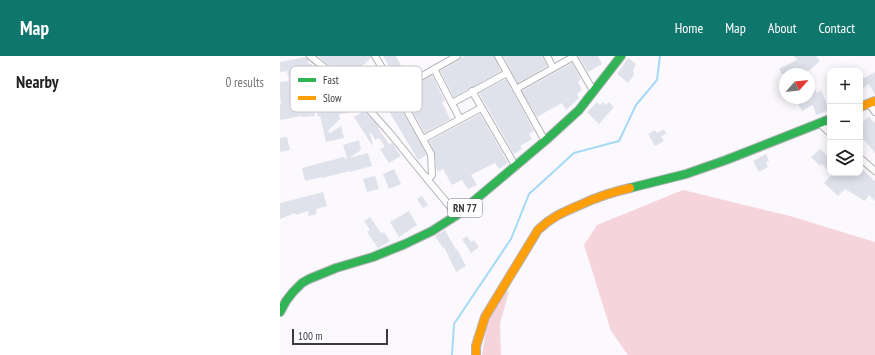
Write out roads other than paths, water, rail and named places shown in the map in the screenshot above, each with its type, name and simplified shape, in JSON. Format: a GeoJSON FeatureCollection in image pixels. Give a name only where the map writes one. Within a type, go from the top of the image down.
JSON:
{"type":"FeatureCollection","features":[{"type":"Feature","properties":{"kind":"main road","name":"RN 77"},"geometry":{"type":"LineString","coordinates":[[280,312],[284,303],[300,284],[316,276],[386,252],[415,240],[442,225],[457,214],[516,167],[579,110],[621,56]]}},
{"type":"Feature","properties":{"kind":"main road"},"geometry":{"type":"LineString","coordinates":[[476,355],[476,346],[485,317],[526,248],[538,230],[546,222],[559,214],[611,192],[686,174],[726,160],[827,120]]}},
{"type":"Feature","properties":{"kind":"street"},"geometry":{"type":"LineString","coordinates":[[310,56],[323,66]]}},
{"type":"Feature","properties":{"kind":"street"},"geometry":{"type":"LineString","coordinates":[[375,56],[381,66]]}},
{"type":"Feature","properties":{"kind":"street"},"geometry":{"type":"LineString","coordinates":[[422,76],[457,56]]}},
{"type":"Feature","properties":{"kind":"street"},"geometry":{"type":"LineString","coordinates":[[498,56],[545,141]]}},
{"type":"Feature","properties":{"kind":"street"},"geometry":{"type":"LineString","coordinates":[[547,56],[554,68]]}},
{"type":"Feature","properties":{"kind":"street"},"geometry":{"type":"LineString","coordinates":[[516,89],[573,56],[594,92]]}},
{"type":"Feature","properties":{"kind":"street"},"geometry":{"type":"LineString","coordinates":[[434,69],[460,119]]}},
{"type":"Feature","properties":{"kind":"street"},"geometry":{"type":"LineString","coordinates":[[452,103],[507,72]]}},
{"type":"Feature","properties":{"kind":"street"},"geometry":{"type":"LineString","coordinates":[[472,91],[516,167]]}},
{"type":"Feature","properties":{"kind":"street"},"geometry":{"type":"LineString","coordinates":[[872,102],[875,112]]}},
{"type":"Feature","properties":{"kind":"street"},"geometry":{"type":"LineString","coordinates":[[423,139],[481,108]]}},
{"type":"Feature","properties":{"kind":"street"},"geometry":{"type":"LineString","coordinates":[[371,112],[457,214]]}},
{"type":"Feature","properties":{"kind":"street"},"geometry":{"type":"LineString","coordinates":[[408,112],[431,154],[432,175],[428,180]]}},
{"type":"Feature","properties":{"kind":"street"},"geometry":{"type":"LineString","coordinates":[[819,123],[827,130]]}},
{"type":"Feature","properties":{"kind":"street"},"geometry":{"type":"LineString","coordinates":[[863,161],[875,171]]}},
{"type":"Feature","properties":{"kind":"waterway"},"geometry":{"type":"LineString","coordinates":[[452,355],[454,324],[511,239],[529,194],[574,153],[619,141],[636,105],[657,80],[660,56]]}}]}
